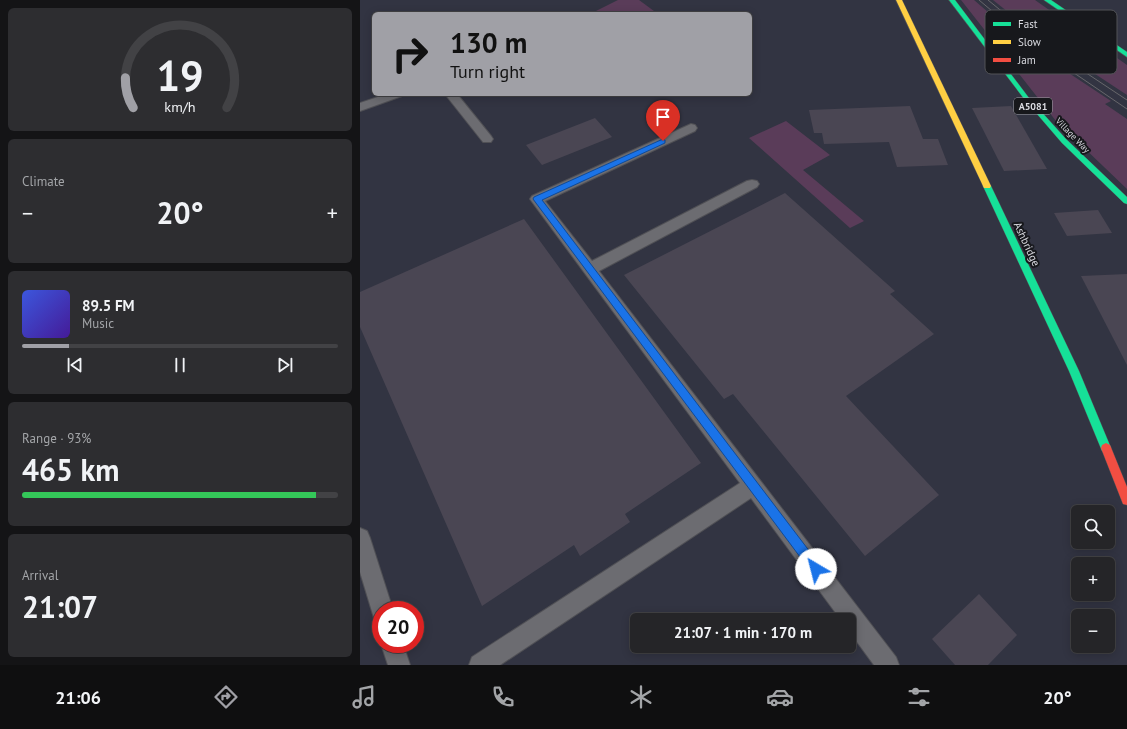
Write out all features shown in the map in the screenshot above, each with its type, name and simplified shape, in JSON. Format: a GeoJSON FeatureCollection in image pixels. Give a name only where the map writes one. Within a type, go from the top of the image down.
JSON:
{"type":"FeatureCollection","features":[{"type":"Feature","properties":{"kind":"main road","name":"Ashbridge"},"geometry":{"type":"LineString","coordinates":[[899,0],[1074,371],[1108,450],[1127,500]]}},
{"type":"Feature","properties":{"kind":"main road","name":"Village Way"},"geometry":{"type":"LineString","coordinates":[[952,0],[985,44]]}},
{"type":"Feature","properties":{"kind":"main road"},"geometry":{"type":"LineString","coordinates":[[1047,0],[1062,10]]}},
{"type":"Feature","properties":{"kind":"main road"},"geometry":{"type":"LineString","coordinates":[[1117,48],[1127,55]]}},
{"type":"Feature","properties":{"kind":"main road","name":"Village Way"},"geometry":{"type":"LineString","coordinates":[[1008,74],[1027,99],[1064,141],[1127,201]]}},
{"type":"Feature","properties":{"kind":"lane"},"geometry":{"type":"LineString","coordinates":[[360,107],[392,96]]}},
{"type":"Feature","properties":{"kind":"lane"},"geometry":{"type":"LineString","coordinates":[[453,96],[487,139]]}},
{"type":"Feature","properties":{"kind":"lane"},"geometry":{"type":"LineString","coordinates":[[691,128],[537,199],[888,665]]}},
{"type":"Feature","properties":{"kind":"lane"},"geometry":{"type":"LineString","coordinates":[[590,269],[752,184]]}},
{"type":"Feature","properties":{"kind":"lane"},"geometry":{"type":"LineString","coordinates":[[480,665],[753,485]]}},
{"type":"Feature","properties":{"kind":"lane"},"geometry":{"type":"LineString","coordinates":[[360,538],[379,601]]}},
{"type":"Feature","properties":{"kind":"shaded area"},"geometry":{"type":"Polygon","coordinates":[[[360,0],[1127,0],[1127,665],[360,665],[360,0]]]}},
{"type":"Feature","properties":{"kind":"shaded area"},"geometry":{"type":"Polygon","coordinates":[[[618,0],[639,0],[655,12],[594,12],[618,0]]]}},
{"type":"Feature","properties":{"kind":"shaded area"},"geometry":{"type":"Polygon","coordinates":[[[961,0],[974,0],[986,10],[985,31],[961,0]]]}},
{"type":"Feature","properties":{"kind":"shaded area"},"geometry":{"type":"Polygon","coordinates":[[[993,0],[1035,0],[1049,10],[1006,10],[993,0]]]}},
{"type":"Feature","properties":{"kind":"shaded area"},"geometry":{"type":"Polygon","coordinates":[[[1117,58],[1127,65],[1127,95],[1095,74],[1117,74],[1117,58]]]}},
{"type":"Feature","properties":{"kind":"shaded area"},"geometry":{"type":"Polygon","coordinates":[[[1019,74],[1070,74],[1111,101],[1105,104],[1127,119],[1127,189],[1056,121],[1019,74]]]}},
{"type":"Feature","properties":{"kind":"shaded area"},"geometry":{"type":"Polygon","coordinates":[[[786,121],[830,155],[803,170],[864,221],[850,228],[749,138],[786,121]]]}},
{"type":"Feature","properties":{"kind":"building"},"geometry":{"type":"Polygon","coordinates":[[[910,106],[923,139],[938,139],[948,165],[897,167],[889,142],[824,144],[822,133],[814,133],[809,110],[910,106]]]}},
{"type":"Feature","properties":{"kind":"building"},"geometry":{"type":"Polygon","coordinates":[[[1011,106],[1047,169],[1004,171],[972,108],[1011,106]]]}},
{"type":"Feature","properties":{"kind":"building"},"geometry":{"type":"Polygon","coordinates":[[[595,118],[612,137],[542,165],[526,145],[595,118]]]}},
{"type":"Feature","properties":{"kind":"building"},"geometry":{"type":"Polygon","coordinates":[[[785,193],[895,291],[890,294],[934,334],[846,396],[939,495],[865,556],[733,394],[724,399],[624,275],[785,193]]]}},
{"type":"Feature","properties":{"kind":"building"},"geometry":{"type":"Polygon","coordinates":[[[1098,210],[1112,233],[1067,236],[1054,213],[1098,210]]]}},
{"type":"Feature","properties":{"kind":"building"},"geometry":{"type":"Polygon","coordinates":[[[524,219],[701,463],[625,514],[630,522],[580,556],[574,545],[482,606],[360,327],[360,292],[524,219]]]}},
{"type":"Feature","properties":{"kind":"building"},"geometry":{"type":"Polygon","coordinates":[[[1127,274],[1127,365],[1081,276],[1127,274]]]}},
{"type":"Feature","properties":{"kind":"building"},"geometry":{"type":"Polygon","coordinates":[[[979,594],[1017,635],[988,665],[955,665],[932,639],[979,594]]]}},
{"type":"Feature","properties":{"kind":"tram line"},"geometry":{"type":"LineString","coordinates":[[979,0],[991,10]]}},
{"type":"Feature","properties":{"kind":"tram line"},"geometry":{"type":"LineString","coordinates":[[988,0],[1000,10]]}},
{"type":"Feature","properties":{"kind":"tram line"},"geometry":{"type":"LineString","coordinates":[[1076,74],[1127,109]]}},
{"type":"Feature","properties":{"kind":"tram line"},"geometry":{"type":"LineString","coordinates":[[1088,74],[1127,100]]}},
{"type":"Feature","properties":{"kind":"traffic: fast"},"geometry":{"type":"LineString","coordinates":[[952,0],[985,44]]}},
{"type":"Feature","properties":{"kind":"traffic: fast"},"geometry":{"type":"LineString","coordinates":[[1047,0],[1062,10]]}},
{"type":"Feature","properties":{"kind":"traffic: fast"},"geometry":{"type":"LineString","coordinates":[[1117,48],[1127,55]]}},
{"type":"Feature","properties":{"kind":"traffic: fast"},"geometry":{"type":"LineString","coordinates":[[1008,74],[1027,99],[1064,141],[1127,201]]}},
{"type":"Feature","properties":{"kind":"traffic: fast"},"geometry":{"type":"LineString","coordinates":[[987,186],[1074,371],[1106,448]]}},
{"type":"Feature","properties":{"kind":"traffic: slow"},"geometry":{"type":"LineString","coordinates":[[899,0],[987,186]]}},
{"type":"Feature","properties":{"kind":"traffic: jam"},"geometry":{"type":"LineString","coordinates":[[1106,448],[1127,500]]}},
{"type":"Feature","properties":{"kind":"route"},"geometry":{"type":"LineString","coordinates":[[663,141],[537,199],[816,569]]}}]}
